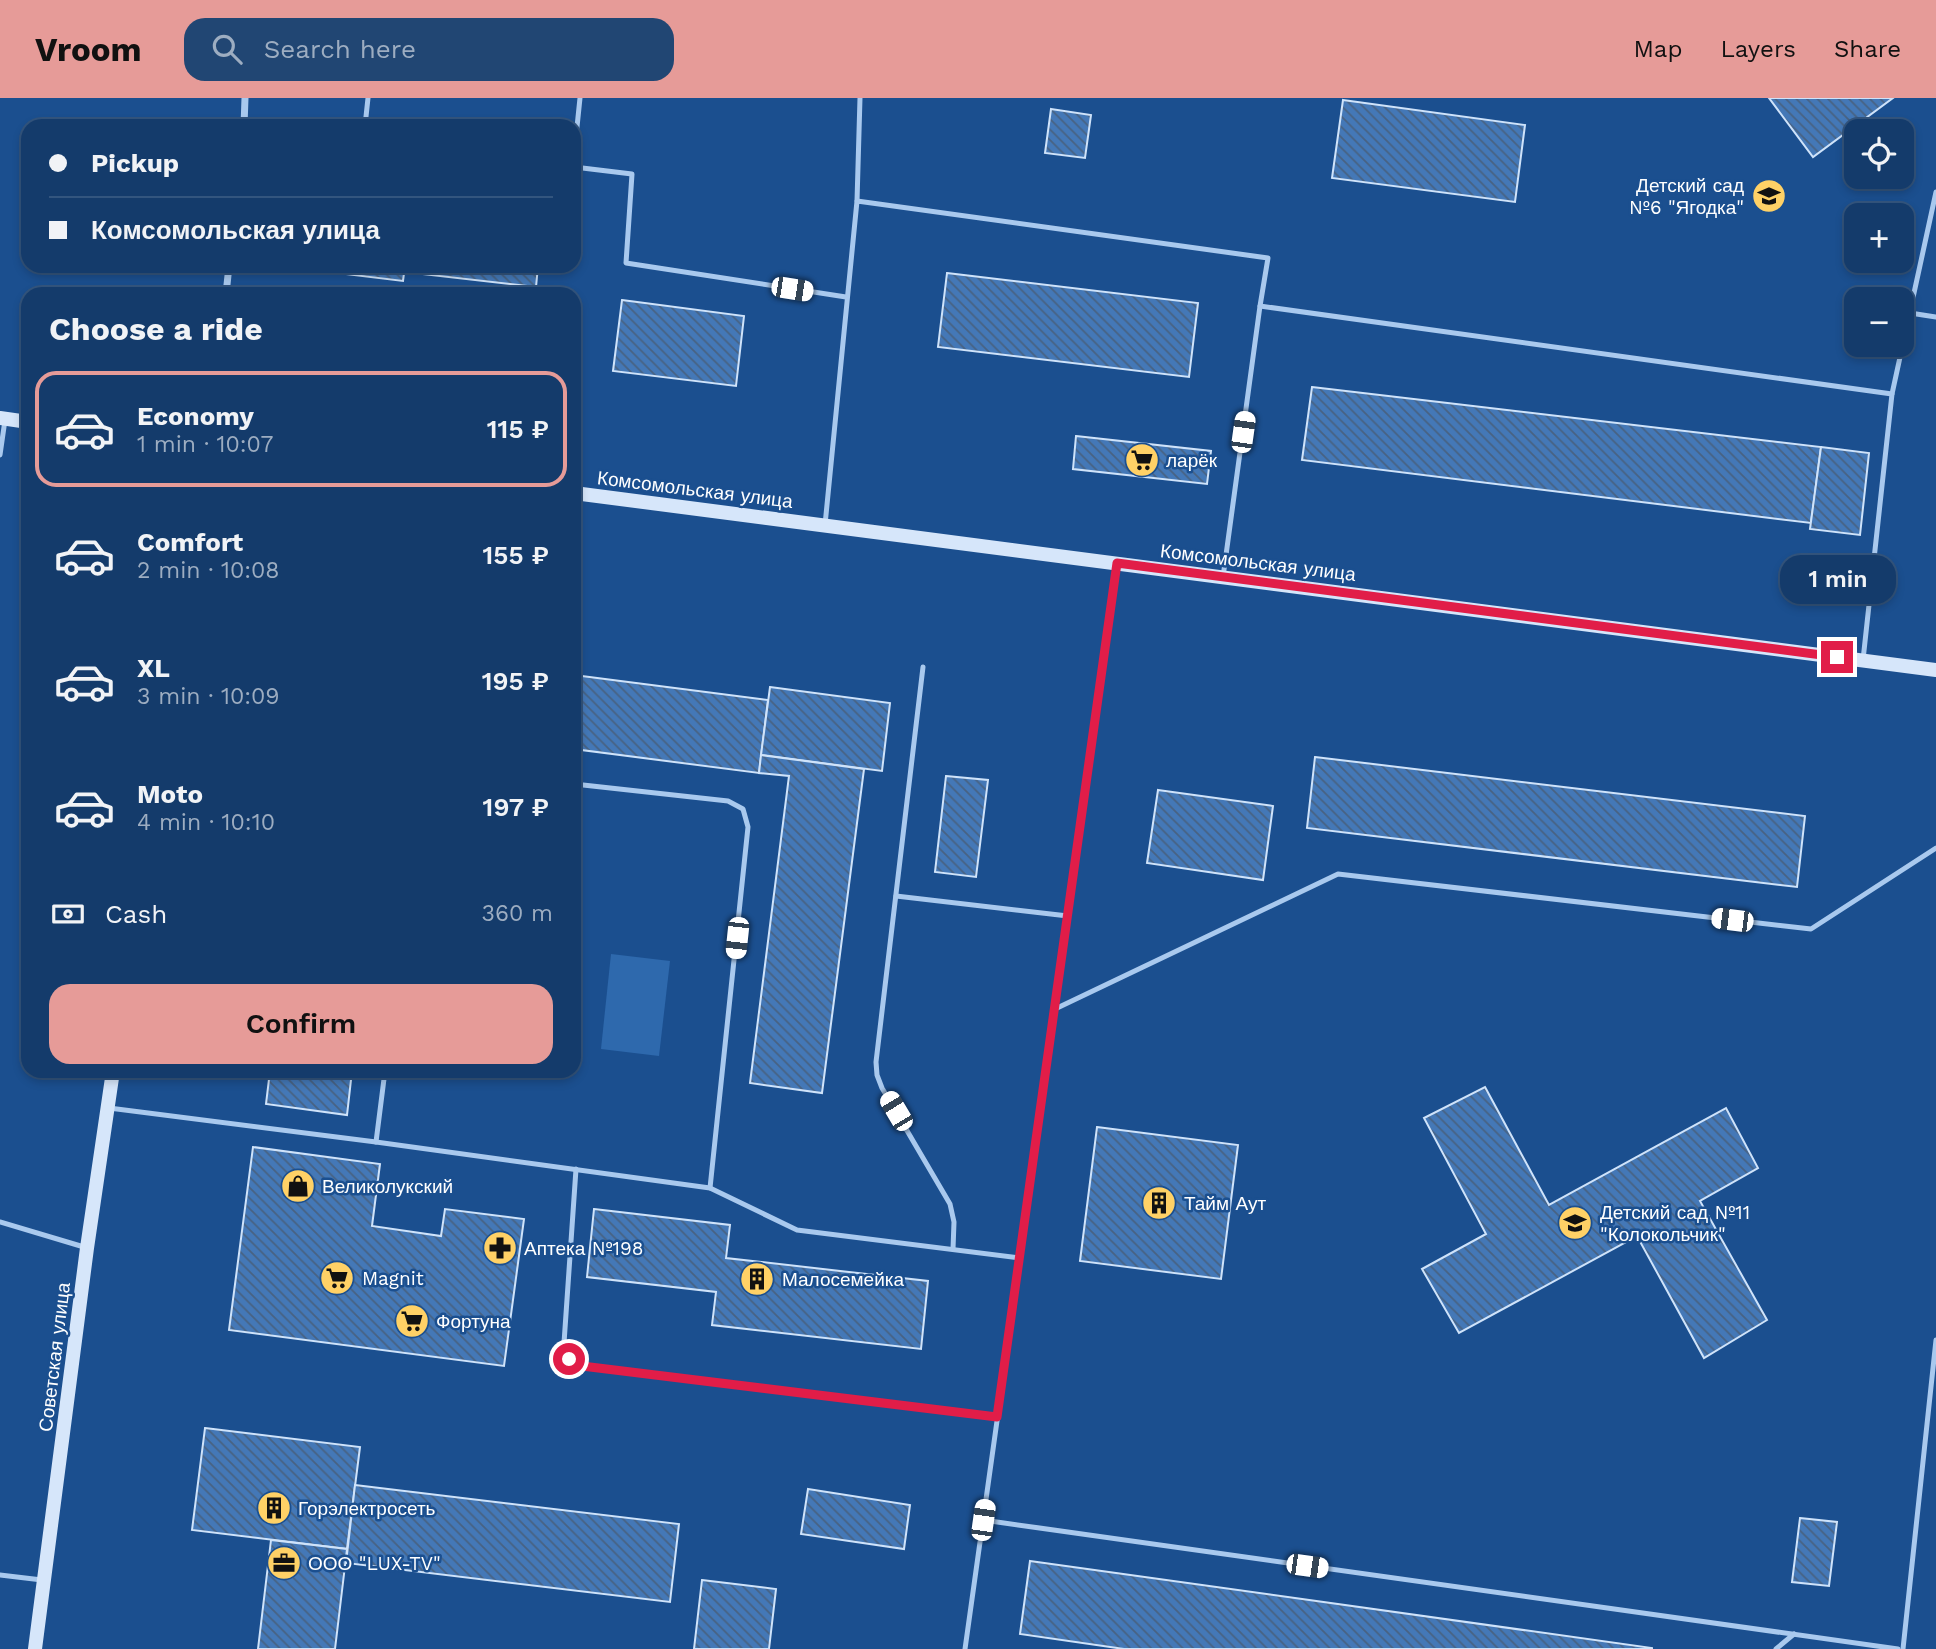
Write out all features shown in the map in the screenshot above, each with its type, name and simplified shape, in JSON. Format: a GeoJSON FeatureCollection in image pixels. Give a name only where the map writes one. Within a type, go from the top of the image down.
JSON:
{"type":"FeatureCollection","features":[{"type":"Feature","properties":{"kind":"main road"},"geometry":{"type":"LineString","coordinates":[[3,418],[21,421]]}},
{"type":"Feature","properties":{"kind":"main road","name":"Комсомольская улица"},"geometry":{"type":"LineString","coordinates":[[581,494],[1936,670]]}},
{"type":"Feature","properties":{"kind":"main road","name":"Советская улица"},"geometry":{"type":"LineString","coordinates":[[36,1649],[87,1248],[112,1078]]}},
{"type":"Feature","properties":{"kind":"street"},"geometry":{"type":"LineString","coordinates":[[244,119],[245,98]]}},
{"type":"Feature","properties":{"kind":"lane"},"geometry":{"type":"LineString","coordinates":[[366,119],[368,98]]}},
{"type":"Feature","properties":{"kind":"lane"},"geometry":{"type":"LineString","coordinates":[[578,119],[580,98]]}},
{"type":"Feature","properties":{"kind":"lane"},"geometry":{"type":"LineString","coordinates":[[824,525],[857,201],[860,98]]}},
{"type":"Feature","properties":{"kind":"lane"},"geometry":{"type":"LineString","coordinates":[[581,168],[632,174],[626,263],[846,297]]}},
{"type":"Feature","properties":{"kind":"lane"},"geometry":{"type":"LineString","coordinates":[[1914,294],[1936,192]]}},
{"type":"Feature","properties":{"kind":"lane"},"geometry":{"type":"LineString","coordinates":[[857,201],[1268,258],[1223,577]]}},
{"type":"Feature","properties":{"kind":"lane"},"geometry":{"type":"LineString","coordinates":[[1260,306],[1892,394]]}},
{"type":"Feature","properties":{"kind":"lane"},"geometry":{"type":"LineString","coordinates":[[1914,314],[1936,317]]}},
{"type":"Feature","properties":{"kind":"lane"},"geometry":{"type":"LineString","coordinates":[[1863,660],[1892,394],[1900,357]]}},
{"type":"Feature","properties":{"kind":"lane"},"geometry":{"type":"LineString","coordinates":[[0,455],[3,418]]}},
{"type":"Feature","properties":{"kind":"lane"},"geometry":{"type":"LineString","coordinates":[[965,1649],[1117,563]]}},
{"type":"Feature","properties":{"kind":"lane"},"geometry":{"type":"LineString","coordinates":[[923,667],[876,1062],[882,1088],[950,1204],[954,1222],[953,1250]]}},
{"type":"Feature","properties":{"kind":"lane"},"geometry":{"type":"LineString","coordinates":[[581,785],[728,801],[743,809],[748,827],[710,1188]]}},
{"type":"Feature","properties":{"kind":"lane"},"geometry":{"type":"LineString","coordinates":[[1055,1009],[1338,874],[1811,929],[1936,848]]}},
{"type":"Feature","properties":{"kind":"lane"},"geometry":{"type":"LineString","coordinates":[[896,895],[1068,916]]}},
{"type":"Feature","properties":{"kind":"lane"},"geometry":{"type":"LineString","coordinates":[[376,1142],[384,1078]]}},
{"type":"Feature","properties":{"kind":"lane"},"geometry":{"type":"LineString","coordinates":[[108,1108],[710,1188],[797,1230],[1020,1258]]}},
{"type":"Feature","properties":{"kind":"lane"},"geometry":{"type":"LineString","coordinates":[[576,1169],[564,1343],[569,1359],[582,1366],[997,1417]]}},
{"type":"Feature","properties":{"kind":"lane"},"geometry":{"type":"LineString","coordinates":[[0,1222],[87,1248]]}},
{"type":"Feature","properties":{"kind":"lane"},"geometry":{"type":"LineString","coordinates":[[983,1520],[1901,1649],[1936,1340]]}},
{"type":"Feature","properties":{"kind":"lane"},"geometry":{"type":"LineString","coordinates":[[0,1575],[44,1580]]}},
{"type":"Feature","properties":{"kind":"lane"},"geometry":{"type":"LineString","coordinates":[[1776,1649],[1794,1634]]}},
{"type":"Feature","properties":{"kind":"shaded area"},"geometry":{"type":"Polygon","coordinates":[[[611,954],[670,961],[659,1056],[601,1049],[611,954]]]}},
{"type":"Feature","properties":{"kind":"building"},"geometry":{"type":"Polygon","coordinates":[[[1769,98],[1893,98],[1865,119],[1844,119],[1844,134],[1813,157],[1769,98]]]}},
{"type":"Feature","properties":{"kind":"building"},"geometry":{"type":"Polygon","coordinates":[[[1343,100],[1525,125],[1515,202],[1332,178],[1343,100]]]}},
{"type":"Feature","properties":{"kind":"building"},"geometry":{"type":"Polygon","coordinates":[[[1051,109],[1091,115],[1085,158],[1045,153],[1051,109]]]}},
{"type":"Feature","properties":{"kind":"building"},"geometry":{"type":"Polygon","coordinates":[[[345,273],[404,273],[403,281],[345,273]]]}},
{"type":"Feature","properties":{"kind":"building"},"geometry":{"type":"Polygon","coordinates":[[[413,273],[537,273],[536,287],[413,273]]]}},
{"type":"Feature","properties":{"kind":"building"},"geometry":{"type":"Polygon","coordinates":[[[947,273],[1198,303],[1189,377],[938,347],[947,273]]]}},
{"type":"Feature","properties":{"kind":"building"},"geometry":{"type":"Polygon","coordinates":[[[622,300],[744,316],[736,386],[613,371],[622,300]]]}},
{"type":"Feature","properties":{"kind":"building"},"geometry":{"type":"Polygon","coordinates":[[[1312,387],[1821,447],[1811,523],[1302,460],[1312,387]]]}},
{"type":"Feature","properties":{"kind":"building","name":"ларёк"},"geometry":{"type":"Polygon","coordinates":[[[1076,436],[1211,451],[1207,484],[1073,469],[1076,436]]]}},
{"type":"Feature","properties":{"kind":"building"},"geometry":{"type":"Polygon","coordinates":[[[1821,447],[1869,453],[1860,535],[1810,529],[1821,447]]]}},
{"type":"Feature","properties":{"kind":"building"},"geometry":{"type":"Polygon","coordinates":[[[581,676],[768,700],[759,773],[581,750],[581,676]]]}},
{"type":"Feature","properties":{"kind":"building"},"geometry":{"type":"Polygon","coordinates":[[[770,687],[890,703],[882,771],[761,755],[770,687]]]}},
{"type":"Feature","properties":{"kind":"building"},"geometry":{"type":"Polygon","coordinates":[[[761,755],[864,769],[822,1093],[750,1083],[789,776],[759,773],[761,755]]]}},
{"type":"Feature","properties":{"kind":"building"},"geometry":{"type":"Polygon","coordinates":[[[1315,757],[1805,816],[1797,887],[1307,828],[1315,757]]]}},
{"type":"Feature","properties":{"kind":"building"},"geometry":{"type":"Polygon","coordinates":[[[946,776],[988,780],[976,877],[935,872],[946,776]]]}},
{"type":"Feature","properties":{"kind":"building"},"geometry":{"type":"Polygon","coordinates":[[[1158,790],[1273,806],[1263,880],[1147,863],[1158,790]]]}},
{"type":"Feature","properties":{"kind":"building"},"geometry":{"type":"Polygon","coordinates":[[[269,1078],[351,1078],[347,1115],[266,1104],[269,1078]]]}},
{"type":"Feature","properties":{"kind":"building"},"geometry":{"type":"Polygon","coordinates":[[[1485,1087],[1549,1205],[1726,1108],[1758,1168],[1700,1201],[1767,1320],[1704,1358],[1637,1236],[1459,1333],[1422,1269],[1486,1234],[1424,1118],[1485,1087]]]}},
{"type":"Feature","properties":{"kind":"building","name":"Тайм Аут"},"geometry":{"type":"Polygon","coordinates":[[[1097,1127],[1238,1145],[1221,1279],[1080,1261],[1097,1127]]]}},
{"type":"Feature","properties":{"kind":"building"},"geometry":{"type":"Polygon","coordinates":[[[253,1147],[380,1164],[372,1226],[441,1236],[445,1209],[524,1219],[504,1366],[229,1330],[253,1147]]]}},
{"type":"Feature","properties":{"kind":"building","name":"Малосемейка"},"geometry":{"type":"Polygon","coordinates":[[[594,1209],[730,1225],[726,1258],[928,1281],[921,1349],[712,1325],[716,1292],[587,1277],[594,1209]]]}},
{"type":"Feature","properties":{"kind":"building","name":"Горэлектросеть"},"geometry":{"type":"Polygon","coordinates":[[[205,1428],[360,1447],[347,1549],[192,1530],[205,1428]]]}},
{"type":"Feature","properties":{"kind":"building"},"geometry":{"type":"Polygon","coordinates":[[[355,1485],[679,1524],[670,1602],[346,1563],[355,1485]]]}},
{"type":"Feature","properties":{"kind":"building"},"geometry":{"type":"Polygon","coordinates":[[[808,1489],[910,1505],[904,1549],[801,1534],[808,1489]]]}},
{"type":"Feature","properties":{"kind":"building"},"geometry":{"type":"Polygon","coordinates":[[[1800,1518],[1837,1522],[1829,1586],[1792,1582],[1800,1518]]]}},
{"type":"Feature","properties":{"kind":"building"},"geometry":{"type":"Polygon","coordinates":[[[271,1540],[347,1549],[335,1649],[258,1649],[271,1540]]]}},
{"type":"Feature","properties":{"kind":"building"},"geometry":{"type":"Polygon","coordinates":[[[1030,1561],[1652,1649],[1124,1649],[1020,1634],[1030,1561]]]}},
{"type":"Feature","properties":{"kind":"building"},"geometry":{"type":"Polygon","coordinates":[[[702,1580],[776,1589],[769,1649],[694,1649],[702,1580]]]}},
{"type":"Feature","properties":{"kind":"place","name":"Детский сад №6 \"Ягодка\""},"geometry":{"type":"Point","coordinates":[1769,196]}},
{"type":"Feature","properties":{"kind":"place","name":"ларёк"},"geometry":{"type":"Point","coordinates":[1142,460]}},
{"type":"Feature","properties":{"kind":"place","name":"Великолукский"},"geometry":{"type":"Point","coordinates":[298,1186]}},
{"type":"Feature","properties":{"kind":"place","name":"Тайм Аут"},"geometry":{"type":"Point","coordinates":[1159,1203]}},
{"type":"Feature","properties":{"kind":"place","name":"Детский сад №11 \"Колокольчик\""},"geometry":{"type":"Point","coordinates":[1575,1223]}},
{"type":"Feature","properties":{"kind":"place","name":"Аптека №198"},"geometry":{"type":"Point","coordinates":[500,1248]}},
{"type":"Feature","properties":{"kind":"place","name":"Magnit"},"geometry":{"type":"Point","coordinates":[337,1278]}},
{"type":"Feature","properties":{"kind":"place","name":"Малосемейка"},"geometry":{"type":"Point","coordinates":[757,1279]}},
{"type":"Feature","properties":{"kind":"place","name":"Фортуна"},"geometry":{"type":"Point","coordinates":[412,1321]}},
{"type":"Feature","properties":{"kind":"place","name":"Горэлектросеть"},"geometry":{"type":"Point","coordinates":[274,1508]}},
{"type":"Feature","properties":{"kind":"place","name":"ООО \"LUX-TV\""},"geometry":{"type":"Point","coordinates":[284,1563]}},
{"type":"Feature","properties":{"kind":"route"},"geometry":{"type":"LineString","coordinates":[[569,1359],[582,1366],[997,1417],[1117,563],[1837,657]]}}]}
